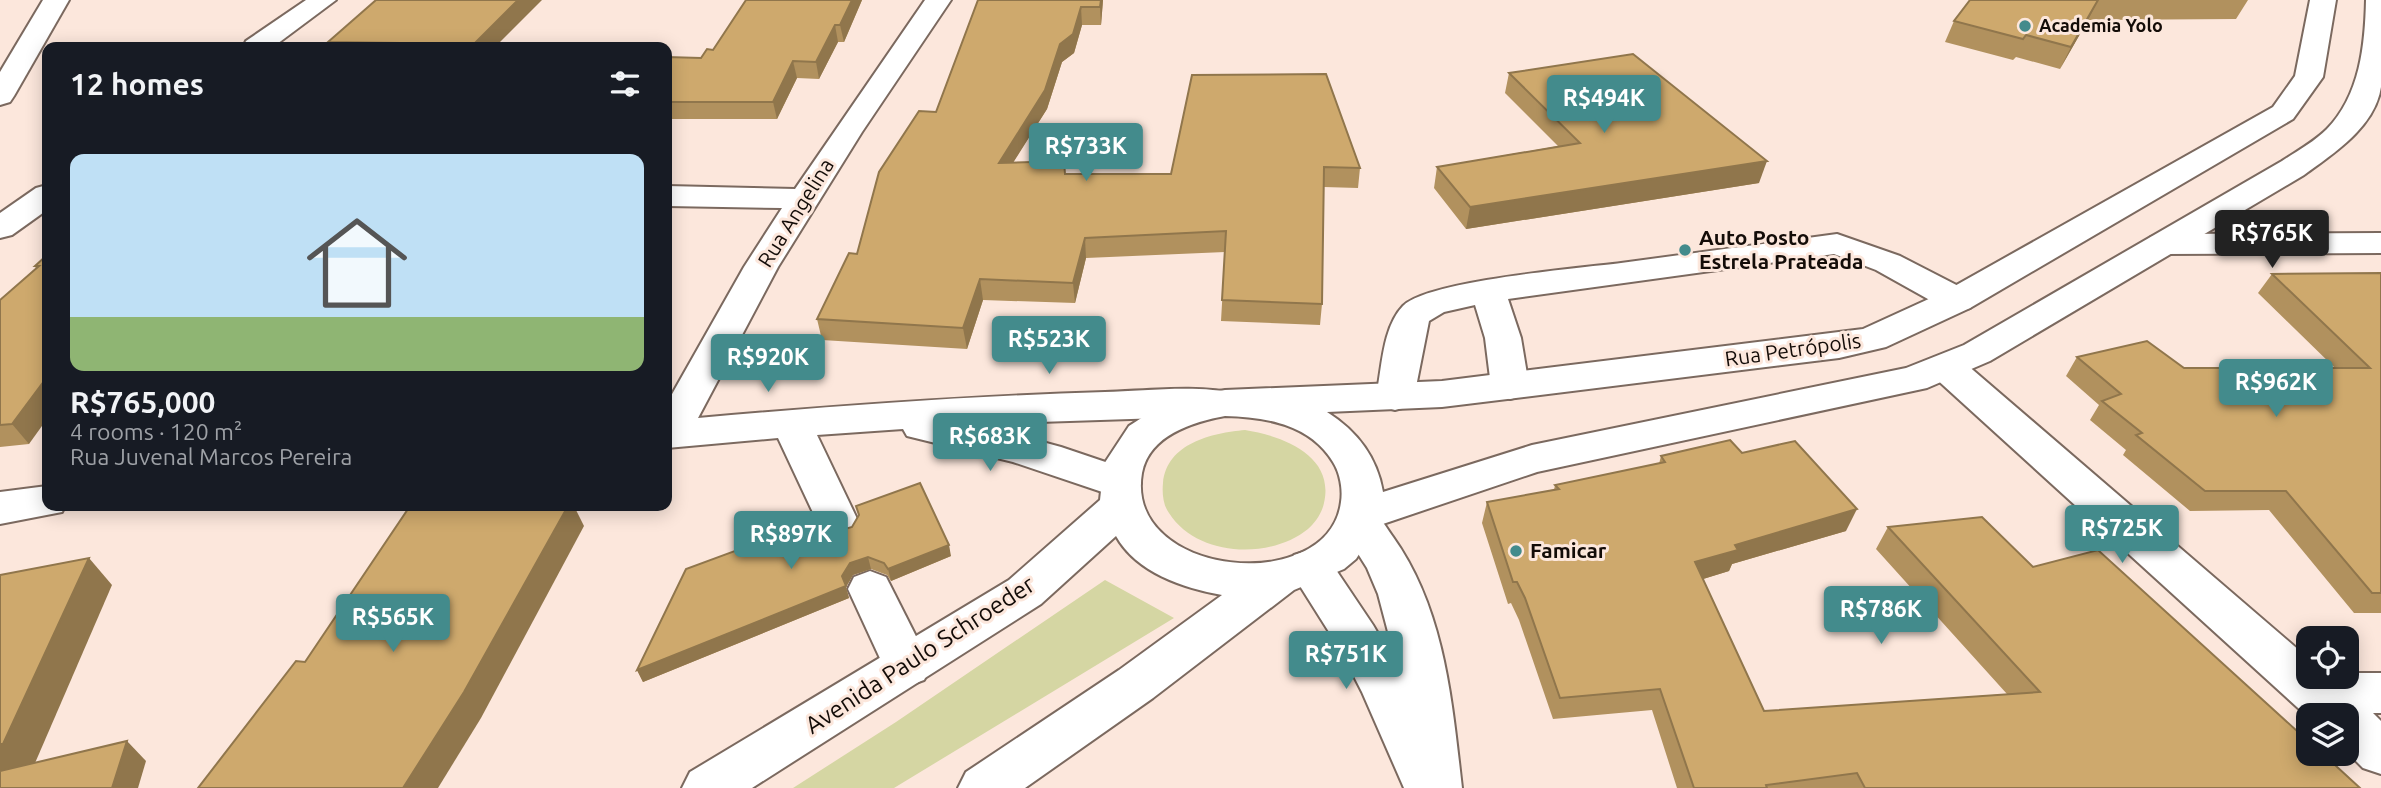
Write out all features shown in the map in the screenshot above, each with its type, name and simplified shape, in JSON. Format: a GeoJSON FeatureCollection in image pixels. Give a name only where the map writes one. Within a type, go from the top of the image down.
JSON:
{"type":"FeatureCollection","features":[{"type":"Feature","properties":{"kind":"main road"},"geometry":{"type":"LineString","coordinates":[[0,96],[57,0]]}},
{"type":"Feature","properties":{"kind":"main road"},"geometry":{"type":"LineString","coordinates":[[263,42],[323,0]]}},
{"type":"Feature","properties":{"kind":"main road","name":"Rua Angelina"},"geometry":{"type":"LineString","coordinates":[[672,427],[761,267],[938,0]]}},
{"type":"Feature","properties":{"kind":"main road","name":"Rua Petrópolis"},"geometry":{"type":"LineString","coordinates":[[672,434],[791,422],[1105,404],[1237,403],[1395,397],[1510,386],[1839,346],[1873,338],[1957,300],[2283,113],[2309,77],[2323,0]]}},
{"type":"Feature","properties":{"kind":"main road"},"geometry":{"type":"LineString","coordinates":[[1361,518],[1532,459],[1914,379],[1977,353],[2293,168],[2337,136],[2368,88],[2378,48],[2380,4]]}},
{"type":"Feature","properties":{"kind":"main road"},"geometry":{"type":"LineString","coordinates":[[672,196],[804,199]]}},
{"type":"Feature","properties":{"kind":"main road"},"geometry":{"type":"LineString","coordinates":[[0,228],[42,199]]}},
{"type":"Feature","properties":{"kind":"main road"},"geometry":{"type":"LineString","coordinates":[[2164,244],[2381,243]]}},
{"type":"Feature","properties":{"kind":"main road"},"geometry":{"type":"LineString","coordinates":[[1395,397],[1409,327],[1414,315],[1429,306],[1488,291],[1837,244],[1888,263],[1957,300]]}},
{"type":"Feature","properties":{"kind":"main road"},"geometry":{"type":"LineString","coordinates":[[1488,291],[1503,338],[1510,386]]}},
{"type":"Feature","properties":{"kind":"main road"},"geometry":{"type":"LineString","coordinates":[[1946,367],[2326,703]]}},
{"type":"Feature","properties":{"kind":"main road"},"geometry":{"type":"LineString","coordinates":[[984,788],[1295,572],[1341,548],[1361,518],[1364,488],[1356,462],[1339,439],[1313,421],[1283,409],[1237,403],[1194,409],[1174,416],[1142,437],[1126,458],[1121,494],[1133,530],[1146,543],[1179,567],[1211,577],[1246,581],[1295,572]]}},
{"type":"Feature","properties":{"kind":"main road","name":"Rua Petrópolis"},"geometry":{"type":"LineString","coordinates":[[874,417],[1003,444],[1076,466],[1121,494]]}},
{"type":"Feature","properties":{"kind":"main road"},"geometry":{"type":"LineString","coordinates":[[791,422],[839,525]]}},
{"type":"Feature","properties":{"kind":"main road","name":"Avenida Paulo Schroeder"},"geometry":{"type":"LineString","coordinates":[[708,788],[1025,592],[1121,494]]}},
{"type":"Feature","properties":{"kind":"main road"},"geometry":{"type":"LineString","coordinates":[[0,508],[42,502]]}},
{"type":"Feature","properties":{"kind":"main road"},"geometry":{"type":"LineString","coordinates":[[1361,518],[1388,565],[1410,617],[1423,664],[1436,788]]}},
{"type":"Feature","properties":{"kind":"main road"},"geometry":{"type":"LineString","coordinates":[[1295,572],[1357,638],[1384,687],[1429,788]]}},
{"type":"Feature","properties":{"kind":"main road"},"geometry":{"type":"LineString","coordinates":[[870,589],[908,666]]}},
{"type":"Feature","properties":{"kind":"main road"},"geometry":{"type":"LineString","coordinates":[[2353,703],[2381,693]]}},
{"type":"Feature","properties":{"kind":"main road"},"geometry":{"type":"LineString","coordinates":[[2359,732],[2381,752]]}},
{"type":"Feature","properties":{"kind":"green space"},"geometry":{"type":"Polygon","coordinates":[[[1245,430],[1289,443],[1314,460],[1322,472],[1324,503],[1313,524],[1292,539],[1255,549],[1215,546],[1181,528],[1169,513],[1163,495],[1166,469],[1182,449],[1193,443],[1219,434],[1245,430]]]}},
{"type":"Feature","properties":{"kind":"green space"},"geometry":{"type":"Polygon","coordinates":[[[1105,580],[1174,618],[894,788],[793,788],[896,722],[1105,580]]]}},
{"type":"Feature","properties":{"kind":"building"},"geometry":{"type":"Polygon","coordinates":[[[376,0],[518,0],[476,42],[328,42],[376,0]]]}},
{"type":"Feature","properties":{"kind":"building"},"geometry":{"type":"Polygon","coordinates":[[[746,0],[852,0],[840,25],[835,25],[816,62],[793,61],[773,102],[672,102],[672,57],[701,58],[707,49],[713,50],[746,0]]]}},
{"type":"Feature","properties":{"kind":"building"},"geometry":{"type":"Polygon","coordinates":[[[978,0],[1101,0],[1100,7],[1081,7],[1073,34],[1060,44],[1045,90],[999,163],[1064,161],[1065,174],[1171,174],[1192,75],[1326,74],[1360,168],[1324,167],[1322,304],[1222,300],[1226,231],[1085,238],[1073,283],[980,279],[963,328],[817,319],[849,253],[857,254],[879,172],[919,111],[936,112],[978,0]]]}},
{"type":"Feature","properties":{"kind":"building"},"geometry":{"type":"Polygon","coordinates":[[[1970,0],[2098,0],[2071,47],[2026,35],[2023,39],[1954,21],[1970,0]]]}},
{"type":"Feature","properties":{"kind":"building"},"geometry":{"type":"Polygon","coordinates":[[[1633,54],[1767,161],[1470,207],[1437,167],[1580,143],[1509,73],[1633,54]]]}},
{"type":"Feature","properties":{"kind":"building"},"geometry":{"type":"Polygon","coordinates":[[[42,260],[42,384],[12,424],[0,425],[0,300],[39,266],[35,266],[42,260]]]}},
{"type":"Feature","properties":{"kind":"building"},"geometry":{"type":"Polygon","coordinates":[[[2381,273],[2381,593],[2372,593],[2286,491],[2205,491],[2136,435],[2142,433],[2102,401],[2121,394],[2077,357],[2147,341],[2184,368],[2370,368],[2272,274],[2381,273]]]}},
{"type":"Feature","properties":{"kind":"building"},"geometry":{"type":"Polygon","coordinates":[[[1730,440],[1742,453],[1795,441],[1857,509],[1735,545],[1738,550],[1695,562],[1764,711],[2040,692],[1888,527],[1982,517],[2033,567],[2098,550],[2296,730],[2296,766],[2336,766],[2360,788],[1865,788],[1857,773],[1766,785],[1767,788],[1694,788],[1660,689],[1560,698],[1525,598],[1517,582],[1513,582],[1487,502],[1559,489],[1555,485],[1665,462],[1661,456],[1730,440]]]}},
{"type":"Feature","properties":{"kind":"building"},"geometry":{"type":"Polygon","coordinates":[[[920,483],[949,545],[888,569],[884,563],[868,557],[850,563],[842,576],[846,586],[637,670],[686,569],[816,521],[820,527],[835,532],[852,527],[859,515],[856,506],[920,483]]]}},
{"type":"Feature","properties":{"kind":"building"},"geometry":{"type":"Polygon","coordinates":[[[407,511],[565,511],[464,692],[403,788],[198,788],[296,661],[305,662],[407,511]]]}},
{"type":"Feature","properties":{"kind":"building"},"geometry":{"type":"Polygon","coordinates":[[[89,558],[3,744],[0,744],[0,575],[89,558]]]}},
{"type":"Feature","properties":{"kind":"building"},"geometry":{"type":"Polygon","coordinates":[[[127,741],[112,788],[0,788],[0,771],[127,741]]]}},
{"type":"Feature","properties":{"kind":"place","name":"Academia Yolo"},"geometry":{"type":"Point","coordinates":[2025,26]}},
{"type":"Feature","properties":{"kind":"place","name":"Auto Posto Estrela Prateada"},"geometry":{"type":"Point","coordinates":[1685,250]}},
{"type":"Feature","properties":{"kind":"place","name":"Famicar"},"geometry":{"type":"Point","coordinates":[1516,551]}}]}
